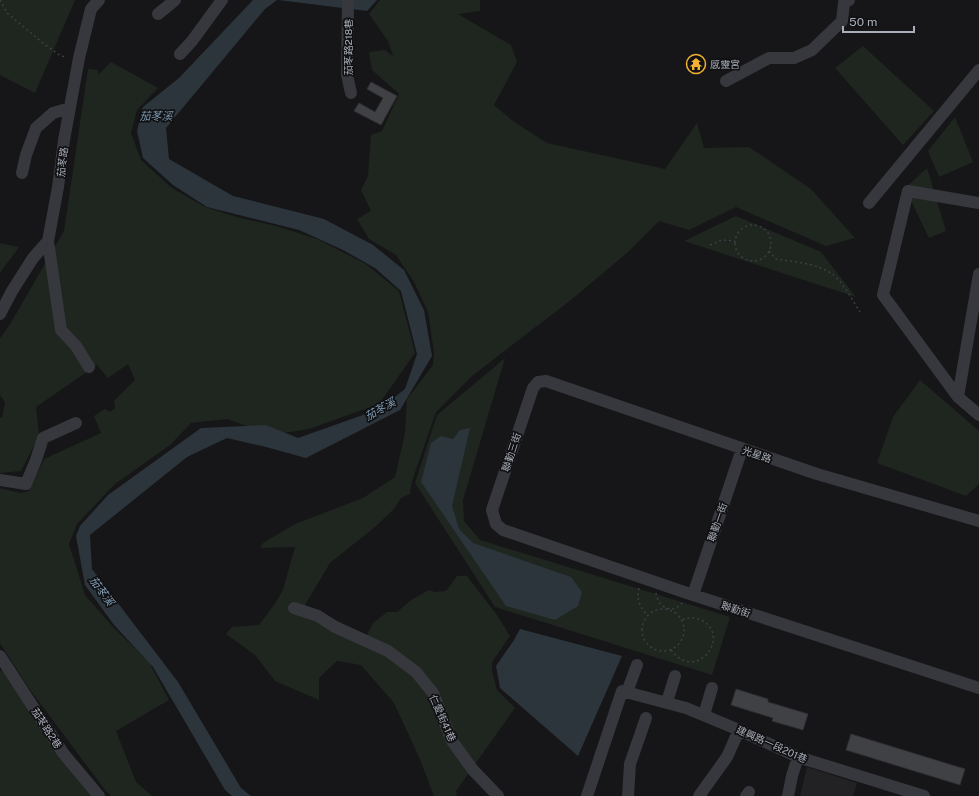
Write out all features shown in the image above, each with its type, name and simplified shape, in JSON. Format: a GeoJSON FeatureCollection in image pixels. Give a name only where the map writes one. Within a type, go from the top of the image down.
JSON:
{"type":"FeatureCollection","features":[{"type":"Feature","properties":{"kind":"street","name":"茄苳路"},"geometry":{"type":"LineString","coordinates":[[48,241],[79,58],[91,9],[99,0]]}},
{"type":"Feature","properties":{"kind":"street"},"geometry":{"type":"LineString","coordinates":[[158,14],[175,0]]}},
{"type":"Feature","properties":{"kind":"street"},"geometry":{"type":"LineString","coordinates":[[180,54],[192,41],[222,0]]}},
{"type":"Feature","properties":{"kind":"street","name":"茄苳路218巷"},"geometry":{"type":"LineString","coordinates":[[348,0],[347,75],[351,93]]}},
{"type":"Feature","properties":{"kind":"street"},"geometry":{"type":"LineString","coordinates":[[726,82],[769,58],[794,58],[812,50],[842,21],[844,3],[849,0]]}},
{"type":"Feature","properties":{"kind":"street"},"geometry":{"type":"LineString","coordinates":[[869,203],[979,70]]}},
{"type":"Feature","properties":{"kind":"street"},"geometry":{"type":"LineString","coordinates":[[22,173],[26,155],[36,128],[53,113],[70,108]]}},
{"type":"Feature","properties":{"kind":"street"},"geometry":{"type":"LineString","coordinates":[[979,203],[908,191],[883,295],[958,397],[979,415]]}},
{"type":"Feature","properties":{"kind":"street"},"geometry":{"type":"LineString","coordinates":[[0,314],[12,291],[33,258],[48,241]]}},
{"type":"Feature","properties":{"kind":"street"},"geometry":{"type":"LineString","coordinates":[[48,241],[61,330],[76,346],[89,367]]}},
{"type":"Feature","properties":{"kind":"street"},"geometry":{"type":"LineString","coordinates":[[958,397],[979,274]]}},
{"type":"Feature","properties":{"kind":"street","name":"光星路"},"geometry":{"type":"LineString","coordinates":[[538,382],[546,382],[817,474],[979,521]]}},
{"type":"Feature","properties":{"kind":"street","name":"聯勤三街"},"geometry":{"type":"LineString","coordinates":[[496,524],[492,510],[533,388],[538,382]]}},
{"type":"Feature","properties":{"kind":"street"},"geometry":{"type":"LineString","coordinates":[[0,480],[26,484],[43,438],[76,423]]}},
{"type":"Feature","properties":{"kind":"street","name":"聯勤一街"},"geometry":{"type":"LineString","coordinates":[[690,594],[742,449]]}},
{"type":"Feature","properties":{"kind":"street","name":"聯勤街"},"geometry":{"type":"LineString","coordinates":[[496,524],[503,530],[659,584],[979,688]]}},
{"type":"Feature","properties":{"kind":"street","name":"仁愛街41巷"},"geometry":{"type":"LineString","coordinates":[[294,608],[318,616],[336,627],[388,651],[416,672],[432,693],[452,741],[473,770],[498,796]]}},
{"type":"Feature","properties":{"kind":"street","name":"茄苳路2巷"},"geometry":{"type":"LineString","coordinates":[[0,656],[64,753],[99,796]]}},
{"type":"Feature","properties":{"kind":"street"},"geometry":{"type":"LineString","coordinates":[[587,796],[625,692],[637,665]]}},
{"type":"Feature","properties":{"kind":"street"},"geometry":{"type":"LineString","coordinates":[[667,702],[675,676]]}},
{"type":"Feature","properties":{"kind":"street"},"geometry":{"type":"LineString","coordinates":[[704,715],[712,688]]}},
{"type":"Feature","properties":{"kind":"street","name":"建興路一段201巷"},"geometry":{"type":"LineString","coordinates":[[625,692],[686,708],[798,757],[924,796]]}},
{"type":"Feature","properties":{"kind":"street"},"geometry":{"type":"LineString","coordinates":[[628,796],[630,764],[646,718]]}},
{"type":"Feature","properties":{"kind":"street"},"geometry":{"type":"LineString","coordinates":[[699,796],[727,757],[739,730]]}},
{"type":"Feature","properties":{"kind":"street"},"geometry":{"type":"LineString","coordinates":[[788,796],[798,757]]}},
{"type":"Feature","properties":{"kind":"path"},"geometry":{"type":"LineString","coordinates":[[0,0],[7,13],[44,44],[61,56],[79,58]]}},
{"type":"Feature","properties":{"kind":"path"},"geometry":{"type":"LineString","coordinates":[[758,225],[764,228],[771,238],[772,244],[770,251],[764,258],[758,261],[747,260],[738,253],[735,241],[737,235],[740,230],[746,226],[758,225]]}},
{"type":"Feature","properties":{"kind":"path"},"geometry":{"type":"LineString","coordinates":[[710,245],[722,240],[735,241]]}},
{"type":"Feature","properties":{"kind":"path"},"geometry":{"type":"LineString","coordinates":[[770,251],[776,259],[815,266],[832,274],[842,285],[860,312]]}},
{"type":"Feature","properties":{"kind":"path"},"geometry":{"type":"LineString","coordinates":[[642,578],[638,592],[638,602],[647,615]]}},
{"type":"Feature","properties":{"kind":"path"},"geometry":{"type":"LineString","coordinates":[[659,584],[656,593],[657,600],[661,606],[669,609],[675,612],[682,620],[684,630],[680,643],[670,650],[660,651],[653,649],[647,645],[641,632],[642,624],[647,615],[656,609],[669,609],[681,605],[690,594]]}},
{"type":"Feature","properties":{"kind":"path"},"geometry":{"type":"LineString","coordinates":[[670,650],[680,659],[687,662],[694,662],[707,655],[711,649],[713,635],[706,623],[692,617],[682,620]]}},
{"type":"Feature","properties":{"kind":"shaded area"},"geometry":{"type":"Polygon","coordinates":[[[0,0],[75,0],[35,93],[0,75],[0,0]]]}},
{"type":"Feature","properties":{"kind":"shaded area"},"geometry":{"type":"Polygon","coordinates":[[[380,0],[480,0],[480,11],[458,14],[511,45],[517,62],[494,105],[513,121],[547,143],[665,169],[697,123],[704,148],[749,147],[811,189],[855,238],[826,246],[736,207],[689,230],[659,221],[628,252],[571,300],[472,376],[436,412],[412,481],[410,494],[401,498],[394,509],[375,527],[330,563],[305,605],[367,635],[373,623],[387,612],[397,612],[411,600],[429,590],[435,592],[446,591],[457,576],[467,576],[497,615],[510,636],[492,662],[492,671],[497,690],[515,708],[456,791],[457,796],[434,796],[419,757],[394,703],[361,665],[337,661],[319,678],[319,700],[275,681],[255,655],[226,634],[232,627],[259,625],[283,590],[295,547],[260,548],[263,543],[295,524],[363,498],[395,477],[405,433],[407,399],[433,365],[434,353],[428,312],[414,282],[396,255],[369,239],[357,219],[371,211],[361,190],[368,176],[371,135],[382,131],[399,94],[372,70],[369,52],[385,50],[393,56],[388,41],[369,14],[380,0]]]}},
{"type":"Feature","properties":{"kind":"shaded area"},"geometry":{"type":"Polygon","coordinates":[[[863,46],[934,111],[903,145],[835,68],[863,46]]]}},
{"type":"Feature","properties":{"kind":"shaded area"},"geometry":{"type":"Polygon","coordinates":[[[111,62],[158,88],[137,110],[131,133],[141,160],[172,188],[205,207],[240,218],[276,226],[317,239],[366,264],[399,291],[415,353],[379,404],[309,429],[271,435],[227,419],[191,423],[170,445],[115,484],[77,524],[69,544],[85,595],[114,628],[149,662],[169,700],[116,731],[136,782],[152,796],[111,796],[105,790],[28,687],[0,643],[0,488],[20,493],[29,491],[44,459],[101,433],[94,416],[105,409],[110,412],[115,408],[114,401],[135,380],[128,364],[108,378],[97,365],[36,407],[39,436],[21,471],[0,473],[0,417],[2,418],[5,402],[0,395],[0,338],[9,326],[64,231],[88,69],[98,70],[98,75],[111,62]]]}},
{"type":"Feature","properties":{"kind":"shaded area"},"geometry":{"type":"Polygon","coordinates":[[[955,117],[973,162],[939,177],[928,151],[955,117]]]}},
{"type":"Feature","properties":{"kind":"shaded area"},"geometry":{"type":"Polygon","coordinates":[[[927,168],[946,231],[929,238],[905,188],[927,168]]]}},
{"type":"Feature","properties":{"kind":"shaded area"},"geometry":{"type":"Polygon","coordinates":[[[736,216],[821,252],[856,297],[684,241],[736,216]]]}},
{"type":"Feature","properties":{"kind":"shaded area"},"geometry":{"type":"Polygon","coordinates":[[[0,243],[19,247],[0,273],[0,243]]]}},
{"type":"Feature","properties":{"kind":"shaded area"},"geometry":{"type":"Polygon","coordinates":[[[505,358],[463,500],[464,521],[480,540],[730,617],[712,675],[495,607],[415,483],[437,415],[505,358]]]}},
{"type":"Feature","properties":{"kind":"shaded area"},"geometry":{"type":"Polygon","coordinates":[[[920,380],[979,431],[979,484],[966,496],[877,463],[893,417],[920,380]]]}},
{"type":"Feature","properties":{"kind":"shaded area"},"geometry":{"type":"Polygon","coordinates":[[[7,670],[95,796],[0,796],[0,671],[7,670]]]}},
{"type":"Feature","properties":{"kind":"shaded area"},"geometry":{"type":"Polygon","coordinates":[[[807,767],[857,783],[853,796],[800,796],[807,767]]]}},
{"type":"Feature","properties":{"kind":"water","name":"茄苳溪"},"geometry":{"type":"Polygon","coordinates":[[[253,0],[277,0],[265,9],[166,128],[169,159],[233,196],[324,219],[373,245],[404,270],[424,310],[432,356],[400,410],[306,458],[227,438],[187,457],[90,535],[92,569],[178,682],[241,788],[251,796],[232,796],[225,790],[153,667],[114,625],[85,585],[76,536],[80,526],[108,495],[201,428],[266,425],[298,438],[380,409],[405,389],[417,354],[401,291],[375,268],[343,250],[299,230],[207,207],[173,185],[143,158],[137,131],[143,107],[179,78],[253,0]]]}},
{"type":"Feature","properties":{"kind":"water"},"geometry":{"type":"Polygon","coordinates":[[[278,0],[377,0],[367,11],[278,0]]]}},
{"type":"Feature","properties":{"kind":"water"},"geometry":{"type":"Polygon","coordinates":[[[470,428],[452,506],[459,529],[473,543],[571,577],[582,592],[578,606],[555,620],[506,606],[421,482],[431,443],[441,436],[453,439],[460,430],[470,428]]]}},
{"type":"Feature","properties":{"kind":"water"},"geometry":{"type":"Polygon","coordinates":[[[520,629],[622,656],[578,756],[500,688],[496,666],[520,629]]]}},
{"type":"Feature","properties":{"kind":"building"},"geometry":{"type":"Polygon","coordinates":[[[371,82],[397,96],[381,125],[354,111],[359,103],[375,112],[383,98],[367,89],[371,82]]]}},
{"type":"Feature","properties":{"kind":"building"},"geometry":{"type":"Polygon","coordinates":[[[736,689],[768,699],[768,702],[808,714],[803,730],[772,721],[773,718],[731,705],[736,689]]]}},
{"type":"Feature","properties":{"kind":"building"},"geometry":{"type":"Polygon","coordinates":[[[851,734],[965,769],[960,785],[846,750],[851,734]]]}},
{"type":"Feature","properties":{"kind":"place","name":"感靈宮"},"geometry":{"type":"Point","coordinates":[696,64]}}]}
